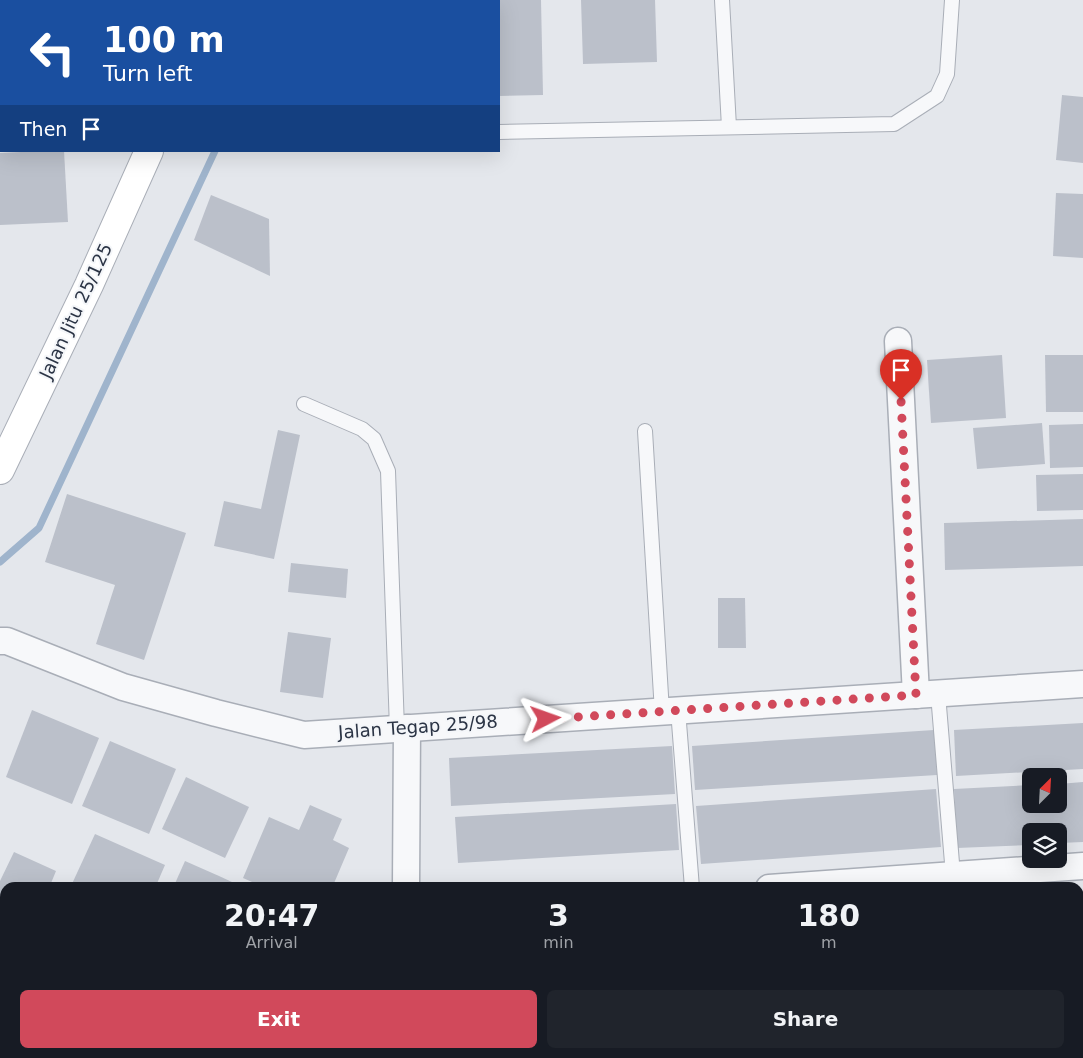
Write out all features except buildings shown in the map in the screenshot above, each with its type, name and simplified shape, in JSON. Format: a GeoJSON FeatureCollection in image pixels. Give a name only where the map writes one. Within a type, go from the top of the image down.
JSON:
{"type":"FeatureCollection","features":[{"type":"Feature","properties":{"kind":"street","name":"Jalan Jitu 25/125"},"geometry":{"type":"LineString","coordinates":[[0,470],[89,285],[149,152]]}},
{"type":"Feature","properties":{"kind":"street"},"geometry":{"type":"LineString","coordinates":[[898,341],[927,694]]}},
{"type":"Feature","properties":{"kind":"street","name":"Jalan Tegap 25/98"},"geometry":{"type":"LineString","coordinates":[[3,641],[123,687],[216,714],[304,735],[1083,684]]}},
{"type":"Feature","properties":{"kind":"street"},"geometry":{"type":"LineString","coordinates":[[402,729],[406,882]]}},
{"type":"Feature","properties":{"kind":"street"},"geometry":{"type":"LineString","coordinates":[[847,882],[953,874],[1015,879],[1083,866]]}},
{"type":"Feature","properties":{"kind":"lane"},"geometry":{"type":"LineString","coordinates":[[722,0],[729,127]]}},
{"type":"Feature","properties":{"kind":"lane"},"geometry":{"type":"LineString","coordinates":[[500,132],[894,124],[937,96],[947,74],[952,0]]}},
{"type":"Feature","properties":{"kind":"lane"},"geometry":{"type":"LineString","coordinates":[[304,404],[362,428],[374,439],[388,470],[402,729]]}},
{"type":"Feature","properties":{"kind":"lane"},"geometry":{"type":"LineString","coordinates":[[645,430],[670,711],[691,882]]}},
{"type":"Feature","properties":{"kind":"lane"},"geometry":{"type":"LineString","coordinates":[[927,694],[953,874]]}},
{"type":"Feature","properties":{"kind":"waterway"},"geometry":{"type":"LineString","coordinates":[[0,562],[39,528],[215,152]]}},
{"type":"Feature","properties":{"kind":"route"},"geometry":{"type":"LineString","coordinates":[[546,719],[916,695],[901,400]]}}]}
